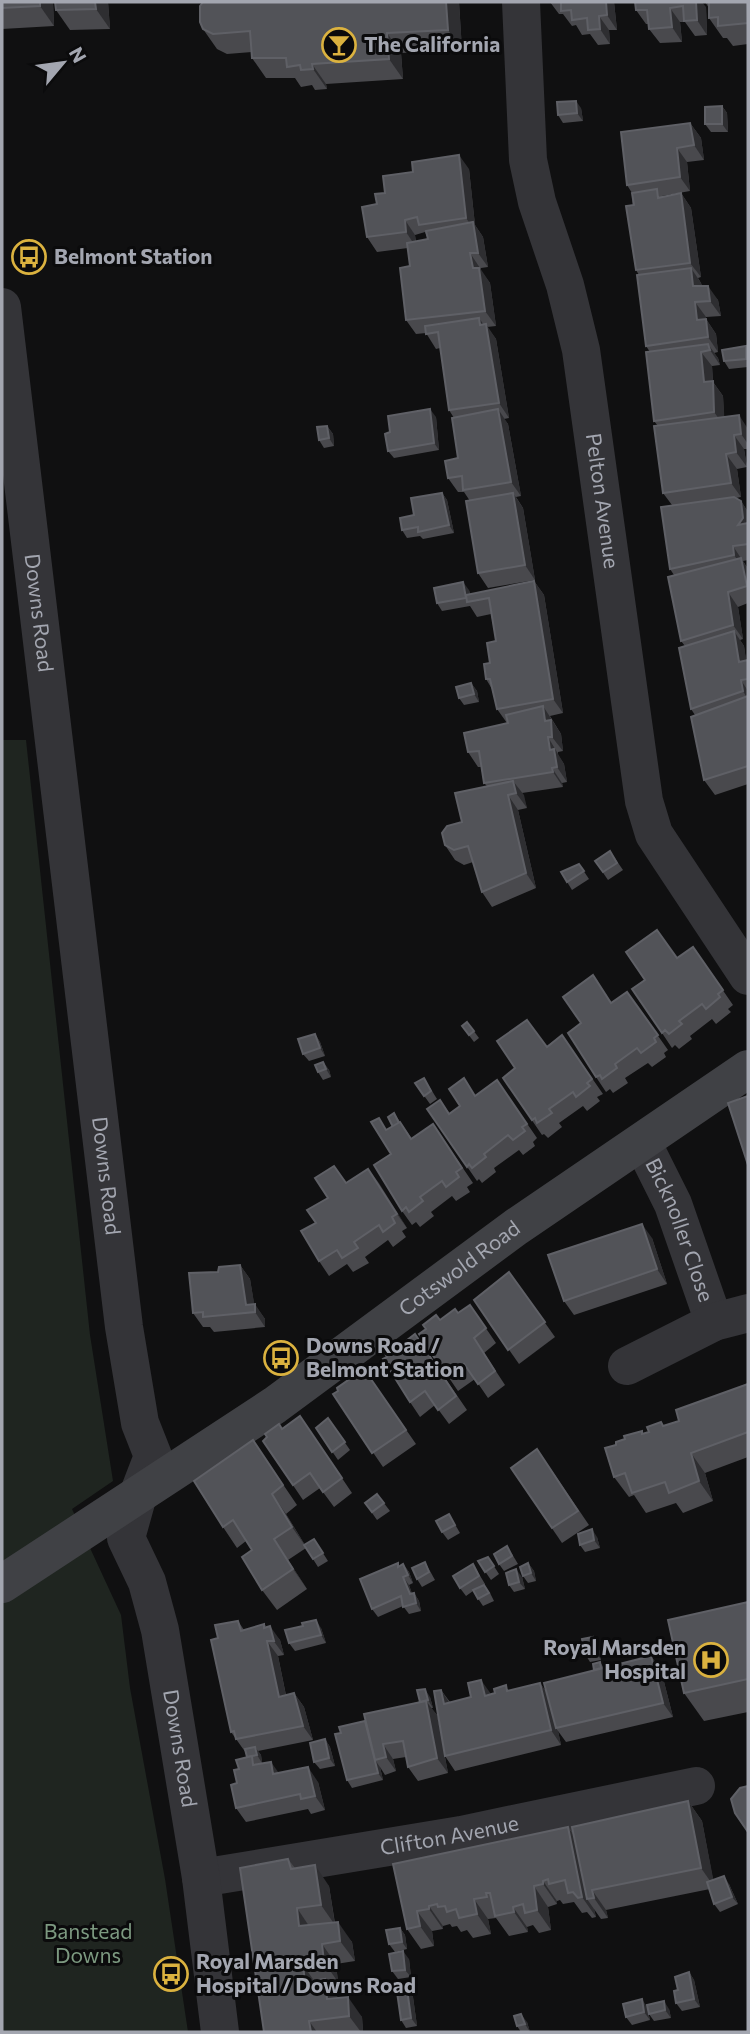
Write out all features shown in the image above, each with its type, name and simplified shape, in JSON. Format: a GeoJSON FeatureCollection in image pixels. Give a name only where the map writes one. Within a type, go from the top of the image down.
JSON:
{"type":"FeatureCollection","features":[{"type":"Feature","properties":{"kind":"main road","name":"Cotswold Road"},"geometry":{"type":"LineString","coordinates":[[2,1584],[275,1405],[516,1227],[748,1069]]}},
{"type":"Feature","properties":{"kind":"street","name":"Pelton Avenue"},"geometry":{"type":"LineString","coordinates":[[521,2],[528,160],[537,202],[565,285],[581,350],[644,802],[654,834],[748,976]]}},
{"type":"Feature","properties":{"kind":"street","name":"Downs Road"},"geometry":{"type":"LineString","coordinates":[[2,307],[124,1327],[140,1423],[153,1456],[126,1538],[147,1582],[159,1629],[201,1878],[220,2032]]}},
{"type":"Feature","properties":{"kind":"street","name":"Bicknoller Close"},"geometry":{"type":"LineString","coordinates":[[627,1366],[731,1318],[642,1142]]}},
{"type":"Feature","properties":{"kind":"street","name":"Clifton Avenue"},"geometry":{"type":"LineString","coordinates":[[201,1878],[461,1835],[696,1786]]}},
{"type":"Feature","properties":{"kind":"green space","name":"Banstead Downs"},"geometry":{"type":"Polygon","coordinates":[[[2,740],[26,740],[90,1335],[113,1481],[72,1509],[121,1615],[130,1688],[165,1879],[188,2032],[2,2032],[2,740]]]}},
{"type":"Feature","properties":{"kind":"building"},"geometry":{"type":"Polygon","coordinates":[[[2,2],[40,2],[40,6],[2,8],[2,2]]]}},
{"type":"Feature","properties":{"kind":"building"},"geometry":{"type":"Polygon","coordinates":[[[55,2],[95,2],[96,9],[56,10],[55,2]]]}},
{"type":"Feature","properties":{"kind":"building","name":"The California"},"geometry":{"type":"Polygon","coordinates":[[[203,2],[446,2],[448,30],[387,33],[389,59],[312,64],[313,69],[301,70],[300,65],[287,67],[286,58],[252,58],[250,31],[213,34],[203,29],[200,6],[203,2]]]}},
{"type":"Feature","properties":{"kind":"building"},"geometry":{"type":"Polygon","coordinates":[[[561,2],[606,2],[607,15],[599,16],[600,29],[588,30],[587,18],[572,20],[571,10],[561,11],[561,2]]]}},
{"type":"Feature","properties":{"kind":"building"},"geometry":{"type":"Polygon","coordinates":[[[635,2],[696,2],[697,20],[684,21],[683,6],[670,8],[672,27],[649,29],[647,10],[636,10],[635,2]]]}},
{"type":"Feature","properties":{"kind":"building"},"geometry":{"type":"Polygon","coordinates":[[[709,2],[747,2],[748,23],[718,26],[718,17],[709,18],[709,2]]]}},
{"type":"Feature","properties":{"kind":"building"},"geometry":{"type":"Polygon","coordinates":[[[576,101],[577,113],[558,115],[557,102],[576,101]]]}},
{"type":"Feature","properties":{"kind":"building"},"geometry":{"type":"Polygon","coordinates":[[[722,106],[722,124],[705,124],[705,107],[722,106]]]}},
{"type":"Feature","properties":{"kind":"building"},"geometry":{"type":"Polygon","coordinates":[[[690,123],[694,145],[677,148],[680,177],[627,185],[621,132],[690,123]]]}},
{"type":"Feature","properties":{"kind":"building"},"geometry":{"type":"Polygon","coordinates":[[[459,155],[466,218],[419,225],[417,217],[405,220],[406,232],[367,237],[362,207],[377,204],[375,194],[385,193],[383,176],[413,172],[412,162],[459,155]]]}},
{"type":"Feature","properties":{"kind":"building"},"geometry":{"type":"Polygon","coordinates":[[[657,189],[658,198],[681,193],[690,263],[636,270],[626,206],[634,205],[632,193],[657,189]]]}},
{"type":"Feature","properties":{"kind":"building"},"geometry":{"type":"Polygon","coordinates":[[[473,222],[478,253],[470,253],[473,268],[479,268],[485,311],[406,320],[400,268],[410,266],[407,243],[428,239],[426,231],[473,222]]]}},
{"type":"Feature","properties":{"kind":"building"},"geometry":{"type":"Polygon","coordinates":[[[691,268],[693,286],[708,286],[710,301],[695,302],[697,320],[706,319],[708,337],[646,346],[637,275],[691,268]]]}},
{"type":"Feature","properties":{"kind":"building"},"geometry":{"type":"Polygon","coordinates":[[[479,318],[480,325],[486,324],[499,403],[449,410],[438,332],[426,334],[425,326],[479,318]]]}},
{"type":"Feature","properties":{"kind":"building"},"geometry":{"type":"Polygon","coordinates":[[[708,344],[710,350],[701,352],[704,382],[713,381],[714,412],[654,421],[646,352],[708,344]]]}},
{"type":"Feature","properties":{"kind":"building"},"geometry":{"type":"Polygon","coordinates":[[[746,346],[746,359],[724,361],[722,350],[746,346]]]}},
{"type":"Feature","properties":{"kind":"building"},"geometry":{"type":"Polygon","coordinates":[[[430,409],[434,443],[388,451],[385,434],[390,432],[388,416],[430,409]]]}},
{"type":"Feature","properties":{"kind":"building"},"geometry":{"type":"Polygon","coordinates":[[[498,409],[511,482],[463,490],[462,476],[448,478],[445,461],[458,458],[452,418],[498,409]]]}},
{"type":"Feature","properties":{"kind":"building"},"geometry":{"type":"Polygon","coordinates":[[[739,415],[741,434],[734,435],[736,452],[726,454],[731,483],[663,493],[654,426],[739,415]]]}},
{"type":"Feature","properties":{"kind":"building"},"geometry":{"type":"Polygon","coordinates":[[[327,426],[329,438],[319,440],[317,427],[327,426]]]}},
{"type":"Feature","properties":{"kind":"building"},"geometry":{"type":"Polygon","coordinates":[[[442,493],[449,525],[418,532],[418,527],[402,530],[400,518],[414,515],[411,498],[442,493]]]}},
{"type":"Feature","properties":{"kind":"building"},"geometry":{"type":"Polygon","coordinates":[[[513,493],[525,565],[478,573],[466,501],[513,493]]]}},
{"type":"Feature","properties":{"kind":"building"},"geometry":{"type":"Polygon","coordinates":[[[734,497],[741,501],[743,518],[738,525],[748,523],[748,544],[733,546],[734,555],[670,569],[661,507],[734,497]]]}},
{"type":"Feature","properties":{"kind":"building"},"geometry":{"type":"Polygon","coordinates":[[[741,558],[747,586],[728,592],[733,625],[681,641],[668,577],[741,558]]]}},
{"type":"Feature","properties":{"kind":"building"},"geometry":{"type":"Polygon","coordinates":[[[534,581],[553,699],[497,709],[490,679],[486,679],[484,664],[490,663],[487,643],[496,641],[489,598],[467,602],[466,595],[534,581]]]}},
{"type":"Feature","properties":{"kind":"building"},"geometry":{"type":"Polygon","coordinates":[[[463,582],[466,598],[437,603],[434,588],[463,582]]]}},
{"type":"Feature","properties":{"kind":"building"},"geometry":{"type":"Polygon","coordinates":[[[734,631],[739,662],[748,660],[748,679],[741,680],[743,691],[691,709],[679,648],[734,631]]]}},
{"type":"Feature","properties":{"kind":"building"},"geometry":{"type":"Polygon","coordinates":[[[471,683],[474,694],[459,698],[456,687],[471,683]]]}},
{"type":"Feature","properties":{"kind":"building"},"geometry":{"type":"Polygon","coordinates":[[[748,696],[748,766],[704,780],[691,717],[748,696]]]}},
{"type":"Feature","properties":{"kind":"building"},"geometry":{"type":"Polygon","coordinates":[[[543,706],[545,721],[551,720],[552,737],[548,737],[550,750],[554,749],[557,767],[552,768],[553,772],[484,783],[479,751],[468,752],[464,733],[508,723],[506,715],[543,706]]]}},
{"type":"Feature","properties":{"kind":"building"},"geometry":{"type":"Polygon","coordinates":[[[513,781],[516,793],[508,795],[526,873],[482,892],[468,846],[454,850],[445,845],[442,833],[447,826],[462,822],[455,793],[513,781]]]}},
{"type":"Feature","properties":{"kind":"building"},"geometry":{"type":"Polygon","coordinates":[[[610,851],[617,863],[603,872],[595,861],[610,851]]]}},
{"type":"Feature","properties":{"kind":"building"},"geometry":{"type":"Polygon","coordinates":[[[579,864],[584,871],[567,882],[561,872],[579,864]]]}},
{"type":"Feature","properties":{"kind":"building"},"geometry":{"type":"Polygon","coordinates":[[[657,930],[677,958],[693,947],[723,990],[718,994],[720,997],[706,1009],[702,1004],[679,1021],[682,1024],[669,1034],[665,1030],[662,1033],[632,989],[645,980],[626,952],[657,930]]]}},
{"type":"Feature","properties":{"kind":"building"},"geometry":{"type":"Polygon","coordinates":[[[593,975],[611,1003],[627,992],[658,1035],[654,1038],[656,1042],[641,1053],[637,1048],[615,1064],[617,1068],[602,1079],[600,1075],[596,1077],[568,1033],[581,1023],[563,997],[593,975]]]}},
{"type":"Feature","properties":{"kind":"building"},"geometry":{"type":"Polygon","coordinates":[[[527,1020],[547,1047],[562,1035],[592,1079],[587,1083],[590,1086],[576,1097],[573,1092],[549,1109],[552,1113],[537,1123],[535,1118],[532,1120],[503,1078],[515,1068],[497,1041],[527,1020]]]}},
{"type":"Feature","properties":{"kind":"building"},"geometry":{"type":"Polygon","coordinates":[[[467,1022],[474,1031],[469,1035],[462,1026],[467,1022]]]}},
{"type":"Feature","properties":{"kind":"building"},"geometry":{"type":"Polygon","coordinates":[[[315,1034],[320,1048],[303,1054],[298,1039],[315,1034]]]}},
{"type":"Feature","properties":{"kind":"building"},"geometry":{"type":"Polygon","coordinates":[[[323,1062],[326,1069],[318,1072],[315,1065],[323,1062]]]}},
{"type":"Feature","properties":{"kind":"building"},"geometry":{"type":"Polygon","coordinates":[[[424,1078],[431,1091],[424,1096],[415,1083],[424,1078]]]}},
{"type":"Feature","properties":{"kind":"building"},"geometry":{"type":"Polygon","coordinates":[[[464,1078],[475,1096],[497,1080],[527,1124],[522,1127],[525,1131],[513,1140],[508,1135],[484,1154],[486,1157],[472,1168],[469,1164],[467,1167],[427,1109],[440,1100],[449,1114],[460,1106],[449,1089],[464,1078]]]}},
{"type":"Feature","properties":{"kind":"building"},"geometry":{"type":"Polygon","coordinates":[[[748,1096],[748,1165],[728,1103],[748,1096]]]}},
{"type":"Feature","properties":{"kind":"building"},"geometry":{"type":"Polygon","coordinates":[[[394,1113],[399,1123],[393,1127],[388,1117],[394,1113]]]}},
{"type":"Feature","properties":{"kind":"building"},"geometry":{"type":"Polygon","coordinates":[[[379,1118],[386,1130],[400,1122],[411,1139],[433,1124],[462,1168],[456,1172],[459,1177],[446,1187],[442,1181],[420,1197],[423,1201],[409,1212],[406,1207],[402,1211],[374,1165],[391,1154],[371,1122],[379,1118]]]}},
{"type":"Feature","properties":{"kind":"building"},"geometry":{"type":"Polygon","coordinates":[[[334,1166],[346,1183],[368,1169],[397,1214],[392,1217],[395,1223],[383,1232],[379,1225],[354,1242],[358,1248],[342,1258],[337,1250],[319,1261],[301,1231],[316,1223],[307,1210],[328,1198],[315,1178],[334,1166]]]}},
{"type":"Feature","properties":{"kind":"building"},"geometry":{"type":"Polygon","coordinates":[[[642,1224],[657,1269],[564,1301],[548,1255],[642,1224]]]}},
{"type":"Feature","properties":{"kind":"building"},"geometry":{"type":"Polygon","coordinates":[[[240,1265],[246,1305],[255,1304],[255,1312],[203,1317],[203,1312],[193,1313],[189,1273],[218,1272],[219,1267],[240,1265]]]}},
{"type":"Feature","properties":{"kind":"building"},"geometry":{"type":"Polygon","coordinates":[[[509,1272],[545,1322],[508,1350],[474,1300],[509,1272]]]}},
{"type":"Feature","properties":{"kind":"building"},"geometry":{"type":"Polygon","coordinates":[[[470,1305],[486,1328],[474,1338],[495,1371],[478,1384],[464,1364],[447,1377],[419,1334],[426,1329],[423,1325],[436,1315],[440,1320],[455,1309],[458,1313],[470,1305]]]}},
{"type":"Feature","properties":{"kind":"building"},"geometry":{"type":"Polygon","coordinates":[[[415,1334],[456,1396],[438,1410],[425,1391],[410,1402],[383,1359],[387,1357],[384,1352],[396,1343],[398,1347],[415,1334]]]}},
{"type":"Feature","properties":{"kind":"building"},"geometry":{"type":"Polygon","coordinates":[[[364,1369],[406,1430],[372,1453],[333,1394],[338,1391],[337,1388],[364,1369]]]}},
{"type":"Feature","properties":{"kind":"building"},"geometry":{"type":"Polygon","coordinates":[[[748,1384],[748,1432],[691,1453],[699,1481],[669,1493],[665,1482],[632,1493],[625,1473],[614,1477],[605,1448],[616,1445],[616,1442],[625,1439],[624,1436],[649,1432],[647,1427],[661,1422],[663,1426],[679,1421],[676,1410],[748,1384]]]}},
{"type":"Feature","properties":{"kind":"building"},"geometry":{"type":"Polygon","coordinates":[[[300,1416],[342,1478],[323,1492],[310,1473],[293,1485],[263,1441],[267,1437],[265,1434],[279,1424],[282,1429],[300,1416]]]}},
{"type":"Feature","properties":{"kind":"building"},"geometry":{"type":"Polygon","coordinates":[[[328,1418],[345,1442],[332,1452],[316,1428],[328,1418]]]}},
{"type":"Feature","properties":{"kind":"building"},"geometry":{"type":"Polygon","coordinates":[[[253,1440],[283,1485],[272,1494],[292,1527],[274,1539],[293,1569],[262,1590],[242,1557],[252,1550],[233,1520],[223,1527],[194,1481],[253,1440]]]}},
{"type":"Feature","properties":{"kind":"building"},"geometry":{"type":"Polygon","coordinates":[[[537,1449],[578,1511],[552,1528],[511,1468],[537,1449]]]}},
{"type":"Feature","properties":{"kind":"building"},"geometry":{"type":"Polygon","coordinates":[[[377,1494],[384,1503],[372,1512],[365,1503],[377,1494]]]}},
{"type":"Feature","properties":{"kind":"building"},"geometry":{"type":"Polygon","coordinates":[[[449,1514],[455,1525],[442,1532],[436,1521],[449,1514]]]}},
{"type":"Feature","properties":{"kind":"building"},"geometry":{"type":"Polygon","coordinates":[[[592,1529],[594,1540],[580,1545],[578,1534],[592,1529]]]}},
{"type":"Feature","properties":{"kind":"building"},"geometry":{"type":"Polygon","coordinates":[[[314,1539],[323,1553],[313,1559],[304,1545],[314,1539]]]}},
{"type":"Feature","properties":{"kind":"building"},"geometry":{"type":"Polygon","coordinates":[[[507,1546],[512,1556],[499,1564],[494,1554],[507,1546]]]}},
{"type":"Feature","properties":{"kind":"building"},"geometry":{"type":"Polygon","coordinates":[[[488,1557],[494,1566],[485,1572],[478,1561],[488,1557]]]}},
{"type":"Feature","properties":{"kind":"building"},"geometry":{"type":"Polygon","coordinates":[[[425,1562],[429,1572],[417,1579],[412,1568],[425,1562]]]}},
{"type":"Feature","properties":{"kind":"building"},"geometry":{"type":"Polygon","coordinates":[[[398,1563],[398,1567],[403,1564],[408,1575],[403,1577],[410,1594],[414,1593],[416,1603],[403,1607],[401,1596],[372,1609],[360,1579],[398,1563]]]}},
{"type":"Feature","properties":{"kind":"building"},"geometry":{"type":"Polygon","coordinates":[[[528,1563],[531,1573],[523,1576],[520,1567],[528,1563]]]}},
{"type":"Feature","properties":{"kind":"building"},"geometry":{"type":"Polygon","coordinates":[[[473,1564],[479,1576],[460,1588],[453,1576],[473,1564]]]}},
{"type":"Feature","properties":{"kind":"building"},"geometry":{"type":"Polygon","coordinates":[[[516,1569],[519,1582],[509,1585],[506,1573],[516,1569]]]}},
{"type":"Feature","properties":{"kind":"building"},"geometry":{"type":"Polygon","coordinates":[[[484,1585],[489,1593],[478,1599],[473,1590],[484,1585]]]}},
{"type":"Feature","properties":{"kind":"building"},"geometry":{"type":"Polygon","coordinates":[[[748,1602],[748,1679],[684,1693],[668,1620],[748,1602]]]}},
{"type":"Feature","properties":{"kind":"building"},"geometry":{"type":"Polygon","coordinates":[[[316,1620],[321,1635],[289,1643],[285,1630],[316,1620]]]}},
{"type":"Feature","properties":{"kind":"building"},"geometry":{"type":"Polygon","coordinates":[[[238,1621],[241,1631],[264,1624],[264,1628],[270,1626],[274,1641],[267,1641],[279,1697],[294,1693],[303,1726],[236,1739],[234,1731],[231,1732],[211,1640],[218,1638],[215,1625],[238,1621]]]}},
{"type":"Feature","properties":{"kind":"building"},"geometry":{"type":"Polygon","coordinates":[[[593,1637],[596,1652],[585,1654],[582,1639],[593,1637]]]}},
{"type":"Feature","properties":{"kind":"building"},"geometry":{"type":"Polygon","coordinates":[[[651,1656],[663,1703],[556,1728],[544,1683],[651,1656]]]}},
{"type":"Feature","properties":{"kind":"building"},"geometry":{"type":"Polygon","coordinates":[[[600,1662],[601,1668],[594,1670],[593,1664],[600,1662]]]}},
{"type":"Feature","properties":{"kind":"building"},"geometry":{"type":"Polygon","coordinates":[[[481,1680],[485,1696],[506,1685],[507,1691],[540,1683],[551,1730],[445,1756],[434,1691],[441,1690],[444,1704],[471,1697],[468,1683],[481,1680]]]}},
{"type":"Feature","properties":{"kind":"building"},"geometry":{"type":"Polygon","coordinates":[[[425,1689],[428,1700],[420,1702],[417,1690],[425,1689]]]}},
{"type":"Feature","properties":{"kind":"building"},"geometry":{"type":"Polygon","coordinates":[[[426,1701],[437,1758],[408,1767],[403,1741],[383,1744],[386,1757],[375,1760],[364,1714],[426,1701]]]}},
{"type":"Feature","properties":{"kind":"building"},"geometry":{"type":"Polygon","coordinates":[[[365,1721],[378,1773],[347,1780],[335,1734],[341,1733],[339,1727],[365,1721]]]}},
{"type":"Feature","properties":{"kind":"building"},"geometry":{"type":"Polygon","coordinates":[[[325,1739],[329,1758],[314,1762],[310,1743],[325,1739]]]}},
{"type":"Feature","properties":{"kind":"building"},"geometry":{"type":"Polygon","coordinates":[[[255,1747],[257,1755],[247,1757],[245,1749],[255,1747]]]}},
{"type":"Feature","properties":{"kind":"building"},"geometry":{"type":"Polygon","coordinates":[[[252,1756],[253,1765],[271,1762],[273,1774],[308,1767],[315,1796],[301,1799],[300,1794],[236,1808],[231,1785],[237,1783],[234,1770],[239,1769],[236,1760],[252,1756]]]}},
{"type":"Feature","properties":{"kind":"building"},"geometry":{"type":"Polygon","coordinates":[[[748,1786],[748,1832],[735,1813],[731,1799],[740,1788],[748,1786]]]}},
{"type":"Feature","properties":{"kind":"building"},"geometry":{"type":"Polygon","coordinates":[[[688,1801],[701,1868],[592,1890],[594,1898],[587,1899],[572,1827],[688,1801]]]}},
{"type":"Feature","properties":{"kind":"building"},"geometry":{"type":"Polygon","coordinates":[[[568,1827],[582,1897],[578,1898],[573,1892],[568,1893],[565,1880],[549,1884],[548,1879],[543,1881],[543,1884],[534,1886],[537,1910],[525,1913],[523,1904],[513,1907],[514,1912],[495,1916],[490,1893],[486,1893],[487,1897],[474,1899],[477,1914],[459,1918],[456,1909],[447,1912],[445,1906],[438,1907],[437,1904],[417,1911],[420,1926],[407,1929],[393,1864],[568,1827]]]}},
{"type":"Feature","properties":{"kind":"building"},"geometry":{"type":"Polygon","coordinates":[[[288,1859],[291,1869],[315,1865],[321,1905],[297,1908],[299,1926],[338,1922],[340,1941],[322,1944],[324,1962],[303,1965],[305,1982],[325,1979],[327,1999],[348,1997],[349,2016],[309,2021],[311,2032],[264,2032],[240,1868],[288,1859]]]}},
{"type":"Feature","properties":{"kind":"building"},"geometry":{"type":"Polygon","coordinates":[[[724,1876],[732,1897],[714,1904],[707,1882],[724,1876]]]}},
{"type":"Feature","properties":{"kind":"building"},"geometry":{"type":"Polygon","coordinates":[[[400,1928],[402,1942],[389,1944],[386,1930],[400,1928]]]}},
{"type":"Feature","properties":{"kind":"building"},"geometry":{"type":"Polygon","coordinates":[[[403,1951],[405,1970],[392,1971],[389,1954],[403,1951]]]}},
{"type":"Feature","properties":{"kind":"building"},"geometry":{"type":"Polygon","coordinates":[[[689,1972],[694,1999],[676,2003],[674,1991],[678,1990],[675,1977],[689,1972]]]}},
{"type":"Feature","properties":{"kind":"building"},"geometry":{"type":"Polygon","coordinates":[[[407,1989],[411,2018],[401,2020],[397,1992],[407,1989]]]}},
{"type":"Feature","properties":{"kind":"building"},"geometry":{"type":"Polygon","coordinates":[[[642,1999],[644,2012],[626,2017],[623,2004],[642,1999]]]}},
{"type":"Feature","properties":{"kind":"building"},"geometry":{"type":"Polygon","coordinates":[[[664,2001],[665,2010],[649,2014],[647,2005],[664,2001]]]}},
{"type":"Feature","properties":{"kind":"building"},"geometry":{"type":"Polygon","coordinates":[[[521,2014],[525,2024],[517,2026],[514,2016],[521,2014]]]}},
{"type":"Feature","properties":{"kind":"place","name":"The California"},"geometry":{"type":"Point","coordinates":[339,45]}},
{"type":"Feature","properties":{"kind":"place","name":"Belmont Station"},"geometry":{"type":"Point","coordinates":[29,257]}},
{"type":"Feature","properties":{"kind":"place","name":"Downs Road / Belmont Station"},"geometry":{"type":"Point","coordinates":[281,1358]}},
{"type":"Feature","properties":{"kind":"place","name":"Royal Marsden Hospital"},"geometry":{"type":"Point","coordinates":[711,1660]}},
{"type":"Feature","properties":{"kind":"place","name":"Royal Marsden Hospital / Downs Road"},"geometry":{"type":"Point","coordinates":[171,1974]}}]}
